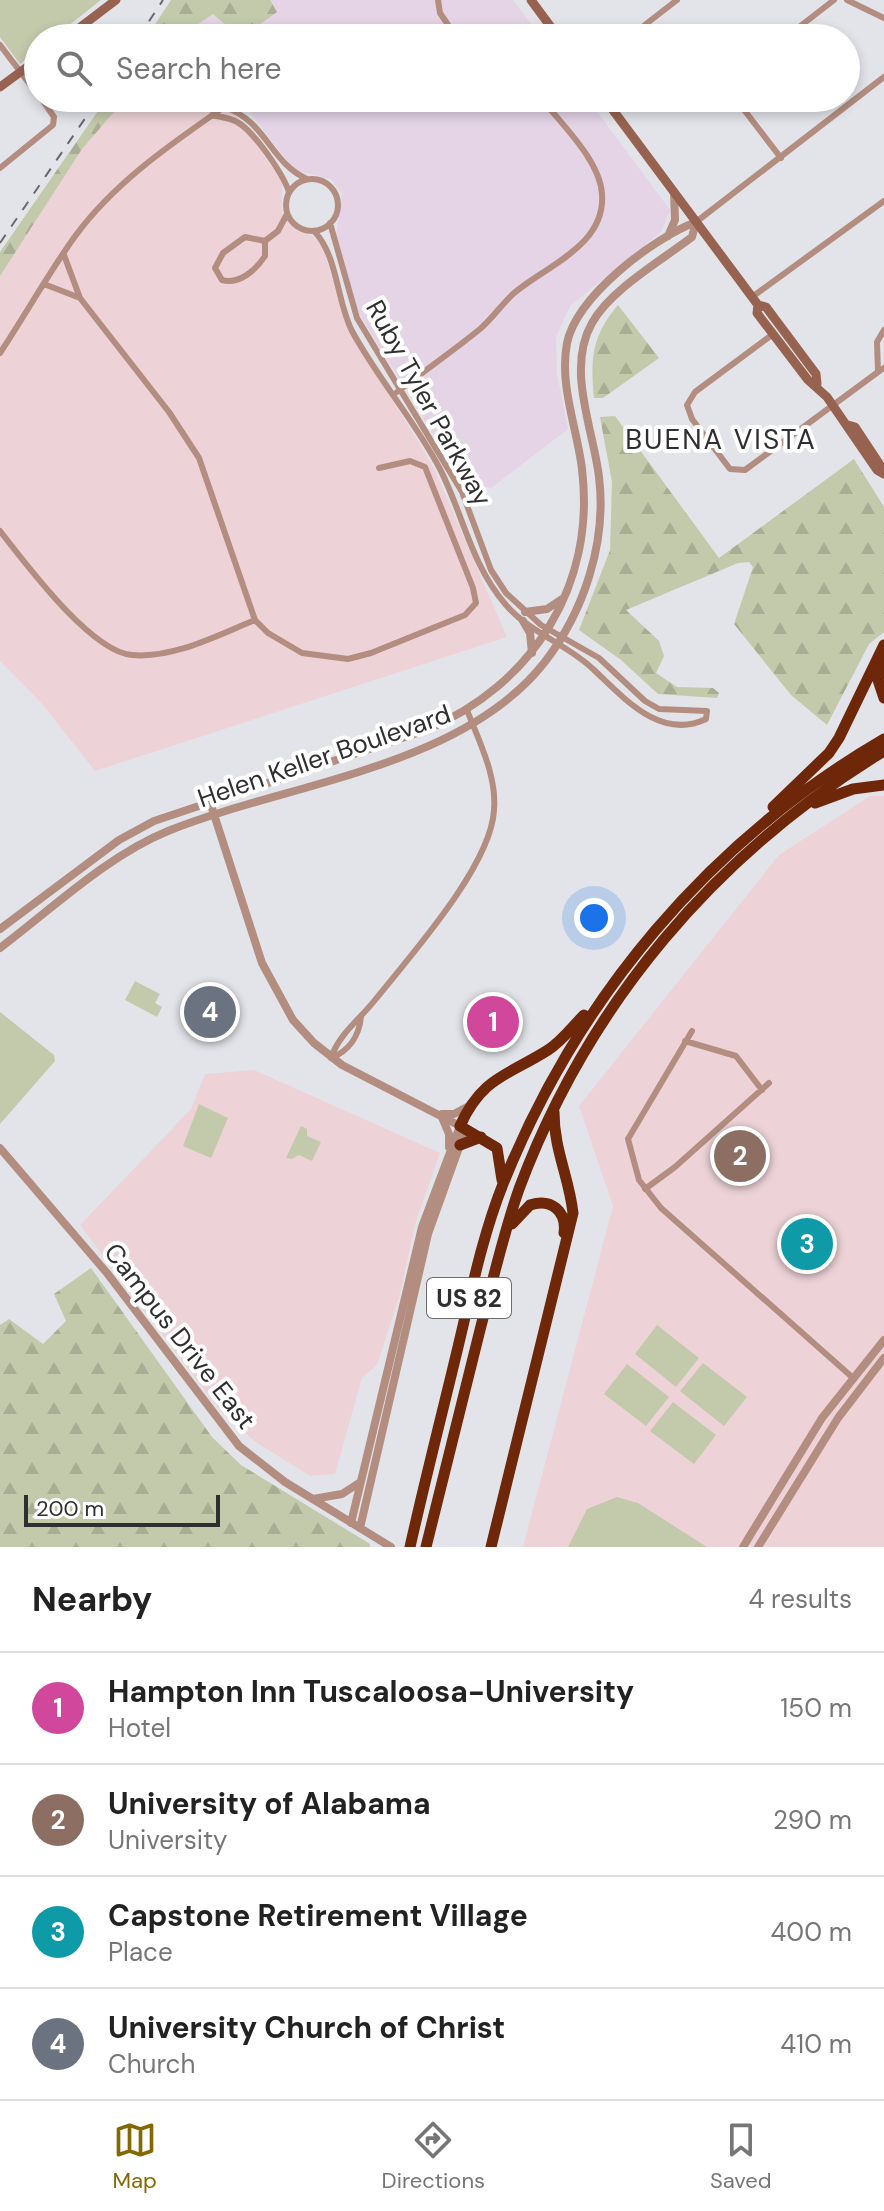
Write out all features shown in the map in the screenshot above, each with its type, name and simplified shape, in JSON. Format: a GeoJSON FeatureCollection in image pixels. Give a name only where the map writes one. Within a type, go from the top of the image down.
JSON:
{"type":"FeatureCollection","features":[{"type":"Feature","properties":{"kind":"highway"},"geometry":{"type":"LineString","coordinates":[[759,824],[829,753],[884,645]]}},
{"type":"Feature","properties":{"kind":"highway"},"geometry":{"type":"LineString","coordinates":[[884,658],[878,680],[884,698]]}},
{"type":"Feature","properties":{"kind":"highway","name":"US 82"},"geometry":{"type":"LineString","coordinates":[[411,1542],[482,1246],[502,1186],[542,1096],[598,1000],[695,884],[759,824],[884,739]]}},
{"type":"Feature","properties":{"kind":"highway","name":"US 82"},"geometry":{"type":"LineString","coordinates":[[426,1547],[505,1235],[524,1178],[554,1106],[612,1006],[657,946],[709,886],[796,811],[884,751]]}},
{"type":"Feature","properties":{"kind":"highway"},"geometry":{"type":"LineString","coordinates":[[796,811],[853,789],[884,785]]}},
{"type":"Feature","properties":{"kind":"highway"},"geometry":{"type":"LineString","coordinates":[[502,1186],[501,1156],[491,1143],[460,1126],[469,1106],[489,1082],[551,1049],[598,1000]]}},
{"type":"Feature","properties":{"kind":"highway"},"geometry":{"type":"LineString","coordinates":[[488,1547],[573,1213],[570,1189],[555,1145],[554,1106]]}},
{"type":"Feature","properties":{"kind":"highway"},"geometry":{"type":"LineString","coordinates":[[460,1145],[481,1137]]}},
{"type":"Feature","properties":{"kind":"highway"},"geometry":{"type":"LineString","coordinates":[[488,1547],[564,1219],[553,1205],[538,1203],[523,1210],[505,1235]]}},
{"type":"Feature","properties":{"kind":"main road"},"geometry":{"type":"LineString","coordinates":[[84,24],[116,0]]}},
{"type":"Feature","properties":{"kind":"main road"},"geometry":{"type":"LineString","coordinates":[[531,0],[549,24]]}},
{"type":"Feature","properties":{"kind":"main road"},"geometry":{"type":"LineString","coordinates":[[0,87],[24,70]]}},
{"type":"Feature","properties":{"kind":"main road"},"geometry":{"type":"LineString","coordinates":[[614,112],[755,301],[766,307],[816,374],[817,384]]}},
{"type":"Feature","properties":{"kind":"main road"},"geometry":{"type":"LineString","coordinates":[[755,301],[757,313],[808,380],[817,384],[848,425],[848,433],[877,470],[884,473]]}},
{"type":"Feature","properties":{"kind":"street"},"geometry":{"type":"LineString","coordinates":[[438,0],[440,13],[447,24]]}},
{"type":"Feature","properties":{"kind":"street"},"geometry":{"type":"LineString","coordinates":[[646,24],[677,0]]}},
{"type":"Feature","properties":{"kind":"street"},"geometry":{"type":"LineString","coordinates":[[803,24],[834,0]]}},
{"type":"Feature","properties":{"kind":"street"},"geometry":{"type":"LineString","coordinates":[[847,0],[884,18]]}},
{"type":"Feature","properties":{"kind":"street"},"geometry":{"type":"LineString","coordinates":[[0,45],[24,78]]}},
{"type":"Feature","properties":{"kind":"street"},"geometry":{"type":"LineString","coordinates":[[860,96],[884,77]]}},
{"type":"Feature","properties":{"kind":"street"},"geometry":{"type":"LineString","coordinates":[[0,168],[52,127],[54,117],[50,112]]}},
{"type":"Feature","properties":{"kind":"street"},"geometry":{"type":"LineString","coordinates":[[0,353],[76,235],[114,193],[216,112]]}},
{"type":"Feature","properties":{"kind":"street"},"geometry":{"type":"LineString","coordinates":[[237,112],[247,116],[290,169],[307,179],[326,183],[336,195],[337,210],[330,223],[314,231],[297,226],[278,231],[265,241],[245,237],[226,250],[216,263],[219,277],[226,282],[236,281],[259,265],[265,256],[265,241]]}},
{"type":"Feature","properties":{"kind":"street"},"geometry":{"type":"LineString","coordinates":[[392,395],[482,328],[514,293],[560,261],[594,229],[602,209],[601,184],[594,169],[551,112]]}},
{"type":"Feature","properties":{"kind":"street"},"geometry":{"type":"LineString","coordinates":[[746,112],[781,158]]}},
{"type":"Feature","properties":{"kind":"street"},"geometry":{"type":"LineString","coordinates":[[696,222],[839,112]]}},
{"type":"Feature","properties":{"kind":"street"},"geometry":{"type":"LineString","coordinates":[[212,115],[234,120],[248,131],[280,172],[289,192],[287,214],[278,231]]}},
{"type":"Feature","properties":{"kind":"street"},"geometry":{"type":"LineString","coordinates":[[289,192],[307,179]]}},
{"type":"Feature","properties":{"kind":"street"},"geometry":{"type":"LineString","coordinates":[[668,236],[675,220],[673,191]]}},
{"type":"Feature","properties":{"kind":"street"},"geometry":{"type":"LineString","coordinates":[[755,301],[884,201]]}},
{"type":"Feature","properties":{"kind":"street"},"geometry":{"type":"LineString","coordinates":[[287,214],[297,226]]}},
{"type":"Feature","properties":{"kind":"street","name":"Helen Keller Boulevard"},"geometry":{"type":"LineString","coordinates":[[0,929],[119,840],[154,821],[426,730],[467,710],[503,684],[547,634],[566,596],[581,546],[585,507],[582,468],[565,375],[568,342],[575,322],[595,293],[668,236],[696,222]]}},
{"type":"Feature","properties":{"kind":"street","name":"Helen Keller Boulevard"},"geometry":{"type":"LineString","coordinates":[[0,948],[128,852],[168,832],[429,746],[473,725],[500,707],[529,681],[563,635],[582,598],[594,559],[599,520],[599,480],[581,372],[586,336],[601,310],[692,237],[696,222]]}},
{"type":"Feature","properties":{"kind":"street","name":"Ruby Tyler Parkway"},"geometry":{"type":"LineString","coordinates":[[330,223],[351,304],[462,492],[491,570],[524,616]]}},
{"type":"Feature","properties":{"kind":"street","name":"Ruby Tyler Parkway"},"geometry":{"type":"LineString","coordinates":[[314,231],[326,246],[340,302],[351,329],[438,465],[486,578],[556,646],[592,668],[645,716],[667,723],[691,724],[706,719],[707,711],[699,708],[681,711],[659,709],[641,698],[599,658],[563,635],[547,634]]}},
{"type":"Feature","properties":{"kind":"street"},"geometry":{"type":"LineString","coordinates":[[64,255],[80,298],[172,416],[195,451],[255,620],[295,650],[333,659],[371,653],[472,610],[476,603],[473,588],[425,467],[410,461],[379,468]]}},
{"type":"Feature","properties":{"kind":"street"},"geometry":{"type":"LineString","coordinates":[[44,284],[80,298]]}},
{"type":"Feature","properties":{"kind":"street"},"geometry":{"type":"LineString","coordinates":[[773,334],[688,401],[692,419],[730,469],[740,471],[881,370],[877,342],[884,330]]}},
{"type":"Feature","properties":{"kind":"street"},"geometry":{"type":"LineString","coordinates":[[0,531],[84,626],[106,647],[119,653],[142,656],[163,652],[255,620]]}},
{"type":"Feature","properties":{"kind":"street"},"geometry":{"type":"LineString","coordinates":[[532,654],[524,616],[547,609],[566,596]]}},
{"type":"Feature","properties":{"kind":"street"},"geometry":{"type":"LineString","coordinates":[[592,668],[599,658]]}},
{"type":"Feature","properties":{"kind":"street"},"geometry":{"type":"LineString","coordinates":[[633,706],[641,698]]}},
{"type":"Feature","properties":{"kind":"street"},"geometry":{"type":"LineString","coordinates":[[331,1058],[340,1039],[361,1017],[466,880],[487,846],[495,809],[494,790],[467,710]]}},
{"type":"Feature","properties":{"kind":"street"},"geometry":{"type":"LineString","coordinates":[[210,802],[271,984],[299,1027],[331,1058],[441,1114],[460,1126],[463,1132],[428,1234],[360,1528]]}},
{"type":"Feature","properties":{"kind":"street"},"geometry":{"type":"LineString","coordinates":[[692,1031],[628,1139],[634,1167],[645,1189],[673,1218],[852,1377]]}},
{"type":"Feature","properties":{"kind":"street"},"geometry":{"type":"LineString","coordinates":[[685,1041],[736,1056],[762,1090]]}},
{"type":"Feature","properties":{"kind":"street"},"geometry":{"type":"LineString","coordinates":[[645,1189],[675,1167],[769,1083]]}},
{"type":"Feature","properties":{"kind":"street"},"geometry":{"type":"LineString","coordinates":[[441,1114],[454,1114],[469,1106]]}},
{"type":"Feature","properties":{"kind":"street"},"geometry":{"type":"LineString","coordinates":[[441,1114],[449,1134],[448,1153]]}},
{"type":"Feature","properties":{"kind":"street"},"geometry":{"type":"LineString","coordinates":[[351,1523],[422,1227],[460,1126]]}},
{"type":"Feature","properties":{"kind":"street","name":"Campus Drive East"},"geometry":{"type":"LineString","coordinates":[[0,1148],[107,1273],[223,1429],[254,1459],[311,1499],[391,1547]]}},
{"type":"Feature","properties":{"kind":"street"},"geometry":{"type":"LineString","coordinates":[[743,1547],[808,1441],[852,1377],[884,1340]]}},
{"type":"Feature","properties":{"kind":"street"},"geometry":{"type":"LineString","coordinates":[[758,1547],[838,1418],[884,1358]]}},
{"type":"Feature","properties":{"kind":"street"},"geometry":{"type":"LineString","coordinates":[[311,1499],[342,1494],[360,1482]]}},
{"type":"Feature","properties":{"kind":"shaded area"},"geometry":{"type":"Polygon","coordinates":[[[187,0],[513,0],[531,24],[182,24],[177,18],[187,0]]]}},
{"type":"Feature","properties":{"kind":"shaded area"},"geometry":{"type":"Polygon","coordinates":[[[109,112],[234,112],[282,181],[282,213],[297,231],[312,236],[322,244],[345,322],[433,466],[507,637],[95,771],[43,705],[0,661],[0,261],[109,112]]]}},
{"type":"Feature","properties":{"kind":"shaded area"},"geometry":{"type":"Polygon","coordinates":[[[250,112],[597,112],[670,210],[661,232],[570,306],[556,337],[557,373],[568,429],[491,488],[462,481],[355,307],[336,237],[342,193],[331,179],[294,170],[250,112]]]}},
{"type":"Feature","properties":{"kind":"shaded area"},"geometry":{"type":"Polygon","coordinates":[[[870,796],[884,796],[884,1547],[523,1547],[613,1206],[579,1106],[779,855],[870,796]]]}},
{"type":"Feature","properties":{"kind":"shaded area"},"geometry":{"type":"Polygon","coordinates":[[[254,1070],[440,1153],[416,1221],[400,1294],[377,1365],[362,1378],[335,1474],[310,1476],[254,1441],[218,1408],[80,1225],[191,1109],[205,1074],[254,1070]]]}},
{"type":"Feature","properties":{"kind":"green space"},"geometry":{"type":"Polygon","coordinates":[[[0,0],[101,0],[71,24],[24,24],[24,61],[20,64],[0,37],[0,0]]]}},
{"type":"Feature","properties":{"kind":"green space"},"geometry":{"type":"Polygon","coordinates":[[[171,0],[270,0],[277,12],[260,24],[225,24],[213,14],[198,24],[155,24],[171,0]]]}},
{"type":"Feature","properties":{"kind":"green space"},"geometry":{"type":"Polygon","coordinates":[[[97,112],[114,112],[82,149],[0,276],[0,252],[97,112]]]}},
{"type":"Feature","properties":{"kind":"green space"},"geometry":{"type":"Polygon","coordinates":[[[618,305],[659,358],[603,398],[594,398],[592,372],[595,348],[603,327],[618,305]]]}},
{"type":"Feature","properties":{"kind":"green space"},"geometry":{"type":"Polygon","coordinates":[[[615,416],[719,558],[854,459],[884,507],[884,632],[869,644],[827,725],[791,695],[734,624],[753,567],[749,562],[738,563],[626,610],[659,641],[664,656],[656,673],[677,687],[713,688],[719,693],[717,698],[658,694],[621,660],[579,630],[610,550],[612,482],[600,417],[615,416]]]}},
{"type":"Feature","properties":{"kind":"green space"},"geometry":{"type":"Polygon","coordinates":[[[135,981],[160,994],[155,1003],[162,1007],[157,1017],[125,1000],[135,981]]]}},
{"type":"Feature","properties":{"kind":"green space"},"geometry":{"type":"Polygon","coordinates":[[[0,1012],[54,1055],[55,1061],[0,1124],[0,1012]]]}},
{"type":"Feature","properties":{"kind":"green space"},"geometry":{"type":"Polygon","coordinates":[[[199,1104],[228,1118],[211,1158],[183,1146],[199,1104]]]}},
{"type":"Feature","properties":{"kind":"green space"},"geometry":{"type":"Polygon","coordinates":[[[301,1126],[307,1129],[307,1136],[321,1142],[312,1161],[299,1155],[286,1158],[301,1126]]]}},
{"type":"Feature","properties":{"kind":"green space"},"geometry":{"type":"Polygon","coordinates":[[[91,1268],[212,1437],[241,1465],[370,1544],[370,1547],[0,1547],[0,1325],[9,1319],[43,1344],[66,1321],[54,1294],[91,1268]]]}},
{"type":"Feature","properties":{"kind":"green space"},"geometry":{"type":"Polygon","coordinates":[[[657,1325],[699,1358],[676,1387],[635,1354],[657,1325]]]}},
{"type":"Feature","properties":{"kind":"green space"},"geometry":{"type":"Polygon","coordinates":[[[703,1363],[747,1397],[724,1426],[680,1391],[703,1363]]]}},
{"type":"Feature","properties":{"kind":"green space"},"geometry":{"type":"Polygon","coordinates":[[[627,1364],[669,1397],[646,1426],[604,1394],[627,1364]]]}},
{"type":"Feature","properties":{"kind":"green space"},"geometry":{"type":"Polygon","coordinates":[[[673,1402],[716,1435],[694,1464],[650,1431],[673,1402]]]}},
{"type":"Feature","properties":{"kind":"green space"},"geometry":{"type":"Polygon","coordinates":[[[617,1497],[638,1503],[707,1547],[568,1547],[587,1509],[617,1497]]]}},
{"type":"Feature","properties":{"kind":"railway"},"geometry":{"type":"LineString","coordinates":[[147,24],[163,0]]}},
{"type":"Feature","properties":{"kind":"railway"},"geometry":{"type":"LineString","coordinates":[[0,243],[89,112]]}},
{"type":"Feature","properties":{"kind":"place","name":"University Church of Christ"},"geometry":{"type":"Point","coordinates":[210,1012]}},
{"type":"Feature","properties":{"kind":"place","name":"Hampton Inn Tuscaloosa-University"},"geometry":{"type":"Point","coordinates":[493,1022]}},
{"type":"Feature","properties":{"kind":"place","name":"University of Alabama"},"geometry":{"type":"Point","coordinates":[740,1156]}},
{"type":"Feature","properties":{"kind":"place","name":"Capstone Retirement Village"},"geometry":{"type":"Point","coordinates":[807,1244]}},
{"type":"Feature","properties":{"kind":"district","name":"BUENA VISTA"},"geometry":{"type":"Point","coordinates":[721,439]}}]}
